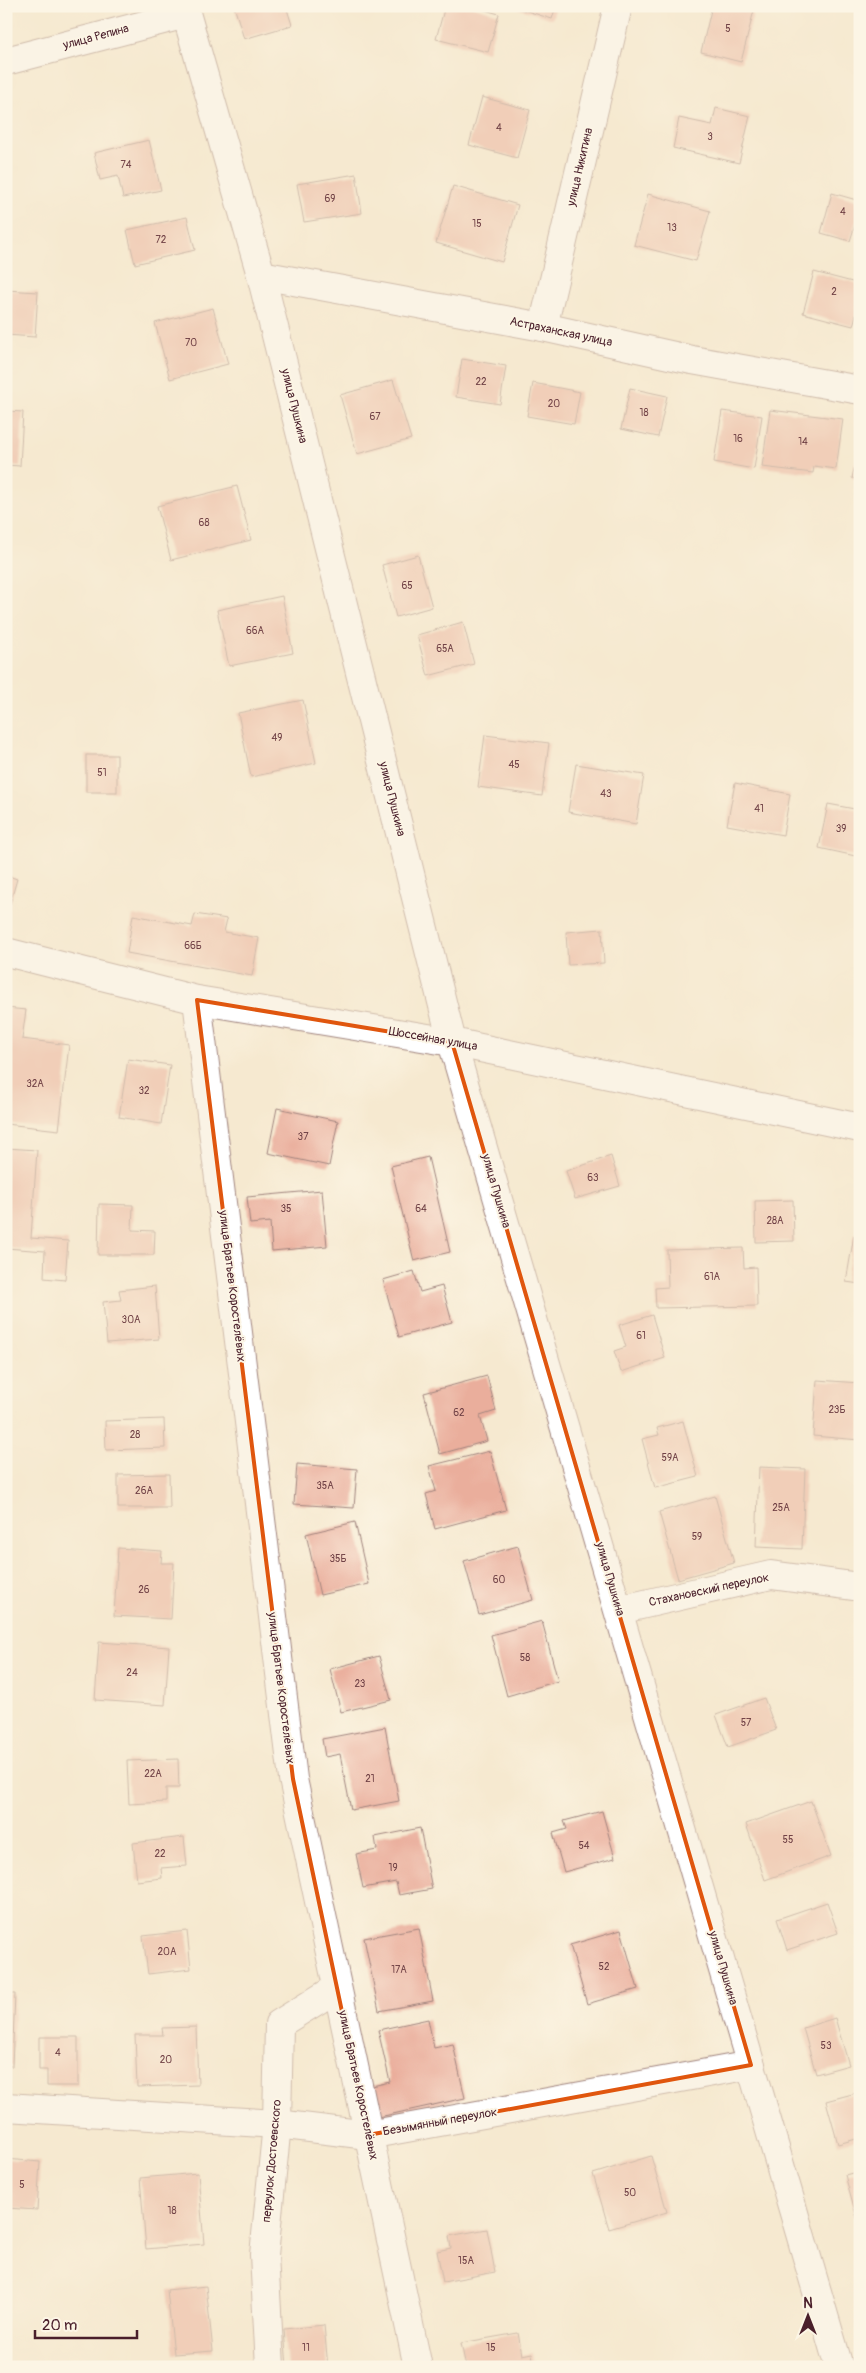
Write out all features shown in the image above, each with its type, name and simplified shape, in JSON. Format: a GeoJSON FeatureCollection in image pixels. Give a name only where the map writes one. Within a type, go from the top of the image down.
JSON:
{"type":"FeatureCollection","features":[{"type":"Feature","properties":{"kind":"street","name":"улица Никитина"},"geometry":{"type":"LineString","coordinates":[[543,327],[618,6]]}},
{"type":"Feature","properties":{"kind":"street","name":"улица Репина"},"geometry":{"type":"LineString","coordinates":[[6,61],[185,10]]}},
{"type":"Feature","properties":{"kind":"street","name":"улица Пушкина"},"geometry":{"type":"LineString","coordinates":[[185,10],[261,275],[452,1042],[839,2367]]}},
{"type":"Feature","properties":{"kind":"street","name":"Астраханская улица"},"geometry":{"type":"LineString","coordinates":[[261,275],[543,327],[692,360],[860,390]]}},
{"type":"Feature","properties":{"kind":"street","name":"Шоссейная улица"},"geometry":{"type":"LineString","coordinates":[[6,952],[197,1000],[452,1042],[860,1128]]}},
{"type":"Feature","properties":{"kind":"street","name":"улица Братьев Коростелёвых"},"geometry":{"type":"LineString","coordinates":[[197,1000],[293,1780],[418,2367]]}},
{"type":"Feature","properties":{"kind":"street","name":"Стахановский переулок"},"geometry":{"type":"LineString","coordinates":[[619,1610],[771,1575],[860,1587]]}},
{"type":"Feature","properties":{"kind":"street","name":"переулок Достоевского"},"geometry":{"type":"LineString","coordinates":[[270,2367],[264,2254],[277,2124],[279,2024],[337,1988]]}},
{"type":"Feature","properties":{"kind":"street","name":"Безымянный переулок"},"geometry":{"type":"LineString","coordinates":[[6,2107],[277,2124],[368,2135],[751,2065]]}},
{"type":"Feature","properties":{"kind":"highlighted area"},"geometry":{"type":"Polygon","coordinates":[[[197,1000],[452,1042],[751,2065],[368,2135],[293,1779],[197,1000]]]}},
{"type":"Feature","properties":{"kind":"building"},"geometry":{"type":"Polygon","coordinates":[[[234,6],[286,6],[292,25],[244,39],[234,6]]]}},
{"type":"Feature","properties":{"kind":"building"},"geometry":{"type":"Polygon","coordinates":[[[445,6],[471,6],[499,14],[488,52],[436,39],[445,6]]]}},
{"type":"Feature","properties":{"kind":"building"},"geometry":{"type":"Polygon","coordinates":[[[511,6],[556,6],[552,19],[511,6]]]}},
{"type":"Feature","properties":{"kind":"building"},"geometry":{"type":"Polygon","coordinates":[[[712,6],[755,6],[741,62],[701,52],[712,6]]]}},
{"type":"Feature","properties":{"kind":"building"},"geometry":{"type":"Polygon","coordinates":[[[482,97],[530,110],[517,158],[469,145],[482,97]]]}},
{"type":"Feature","properties":{"kind":"building"},"geometry":{"type":"Polygon","coordinates":[[[716,108],[750,116],[739,163],[673,148],[679,118],[712,125],[716,108]]]}},
{"type":"Feature","properties":{"kind":"building"},"geometry":{"type":"Polygon","coordinates":[[[149,140],[161,190],[123,198],[118,176],[100,180],[94,153],[149,140]]]}},
{"type":"Feature","properties":{"kind":"building"},"geometry":{"type":"Polygon","coordinates":[[[356,174],[362,213],[304,222],[297,184],[356,174]]]}},
{"type":"Feature","properties":{"kind":"building"},"geometry":{"type":"Polygon","coordinates":[[[453,186],[518,205],[502,262],[436,243],[453,186]]]}},
{"type":"Feature","properties":{"kind":"building"},"geometry":{"type":"Polygon","coordinates":[[[832,193],[860,201],[860,223],[856,222],[850,241],[821,233],[832,193]]]}},
{"type":"Feature","properties":{"kind":"building"},"geometry":{"type":"Polygon","coordinates":[[[648,194],[710,211],[696,261],[634,245],[648,194]]]}},
{"type":"Feature","properties":{"kind":"building"},"geometry":{"type":"Polygon","coordinates":[[[187,217],[195,250],[135,264],[127,230],[187,217]]]}},
{"type":"Feature","properties":{"kind":"building"},"geometry":{"type":"Polygon","coordinates":[[[814,272],[860,284],[860,300],[853,326],[803,313],[814,272]]]}},
{"type":"Feature","properties":{"kind":"building"},"geometry":{"type":"Polygon","coordinates":[[[6,290],[38,292],[35,337],[6,335],[6,290]]]}},
{"type":"Feature","properties":{"kind":"building"},"geometry":{"type":"Polygon","coordinates":[[[213,308],[228,364],[170,379],[155,323],[213,308]]]}},
{"type":"Feature","properties":{"kind":"building"},"geometry":{"type":"Polygon","coordinates":[[[462,359],[506,366],[500,404],[456,397],[462,359]]]}},
{"type":"Feature","properties":{"kind":"building"},"geometry":{"type":"Polygon","coordinates":[[[393,380],[411,439],[357,454],[340,395],[393,380]]]}},
{"type":"Feature","properties":{"kind":"building"},"geometry":{"type":"Polygon","coordinates":[[[533,383],[580,392],[574,424],[527,416],[533,383]]]}},
{"type":"Feature","properties":{"kind":"building"},"geometry":{"type":"Polygon","coordinates":[[[630,388],[667,396],[658,437],[621,429],[630,388]]]}},
{"type":"Feature","properties":{"kind":"building"},"geometry":{"type":"Polygon","coordinates":[[[770,410],[843,419],[836,469],[814,466],[813,473],[762,467],[770,410]]]}},
{"type":"Feature","properties":{"kind":"building"},"geometry":{"type":"Polygon","coordinates":[[[6,411],[23,412],[20,466],[6,465],[6,411]]]}},
{"type":"Feature","properties":{"kind":"building"},"geometry":{"type":"Polygon","coordinates":[[[722,411],[762,416],[754,469],[714,462],[722,411]]]}},
{"type":"Feature","properties":{"kind":"building"},"geometry":{"type":"Polygon","coordinates":[[[860,448],[860,480],[852,478],[860,448]]]}},
{"type":"Feature","properties":{"kind":"building"},"geometry":{"type":"Polygon","coordinates":[[[237,486],[251,540],[171,560],[157,506],[237,486]]]}},
{"type":"Feature","properties":{"kind":"building"},"geometry":{"type":"Polygon","coordinates":[[[418,555],[432,607],[396,617],[382,565],[418,555]]]}},
{"type":"Feature","properties":{"kind":"building"},"geometry":{"type":"Polygon","coordinates":[[[282,596],[293,653],[229,666],[217,610],[282,596]]]}},
{"type":"Feature","properties":{"kind":"building"},"geometry":{"type":"Polygon","coordinates":[[[463,622],[474,664],[428,676],[417,635],[463,622]]]}},
{"type":"Feature","properties":{"kind":"building"},"geometry":{"type":"Polygon","coordinates":[[[303,700],[316,763],[251,777],[238,713],[303,700]]]}},
{"type":"Feature","properties":{"kind":"building"},"geometry":{"type":"Polygon","coordinates":[[[485,735],[549,743],[542,796],[478,787],[485,735]]]}},
{"type":"Feature","properties":{"kind":"building"},"geometry":{"type":"Polygon","coordinates":[[[86,755],[117,755],[117,792],[86,792],[86,755]]]}},
{"type":"Feature","properties":{"kind":"building"},"geometry":{"type":"Polygon","coordinates":[[[576,764],[644,775],[636,824],[568,812],[576,764]]]}},
{"type":"Feature","properties":{"kind":"building"},"geometry":{"type":"Polygon","coordinates":[[[735,783],[790,794],[783,835],[727,825],[735,783]]]}},
{"type":"Feature","properties":{"kind":"building"},"geometry":{"type":"Polygon","coordinates":[[[828,804],[860,810],[860,857],[819,848],[828,804]]]}},
{"type":"Feature","properties":{"kind":"building"},"geometry":{"type":"Polygon","coordinates":[[[6,875],[17,879],[7,914],[6,914],[6,875]]]}},
{"type":"Feature","properties":{"kind":"building"},"geometry":{"type":"Polygon","coordinates":[[[195,914],[227,919],[224,932],[259,938],[252,976],[127,953],[133,915],[192,926],[195,914]]]}},
{"type":"Feature","properties":{"kind":"building"},"geometry":{"type":"Polygon","coordinates":[[[602,929],[604,963],[568,965],[566,932],[602,929]]]}},
{"type":"Feature","properties":{"kind":"building"},"geometry":{"type":"Polygon","coordinates":[[[6,1008],[26,1010],[22,1039],[69,1045],[59,1130],[6,1124],[6,1008]]]}},
{"type":"Feature","properties":{"kind":"building"},"geometry":{"type":"Polygon","coordinates":[[[128,1059],[170,1065],[161,1124],[119,1117],[128,1059]]]}},
{"type":"Feature","properties":{"kind":"building"},"geometry":{"type":"Polygon","coordinates":[[[277,1108],[338,1121],[329,1166],[268,1153],[277,1108]]]}},
{"type":"Feature","properties":{"kind":"building"},"geometry":{"type":"Polygon","coordinates":[[[6,1148],[37,1150],[31,1238],[68,1241],[65,1280],[44,1278],[45,1251],[6,1248],[6,1148]]]}},
{"type":"Feature","properties":{"kind":"building"},"geometry":{"type":"Polygon","coordinates":[[[611,1156],[620,1186],[575,1199],[566,1171],[611,1156]]]}},
{"type":"Feature","properties":{"kind":"building"},"geometry":{"type":"Polygon","coordinates":[[[428,1157],[450,1252],[414,1261],[391,1166],[428,1157]]]}},
{"type":"Feature","properties":{"kind":"building"},"geometry":{"type":"Polygon","coordinates":[[[322,1190],[327,1246],[272,1251],[270,1222],[250,1224],[247,1197],[322,1190]]]}},
{"type":"Feature","properties":{"kind":"building"},"geometry":{"type":"Polygon","coordinates":[[[793,1200],[794,1241],[756,1242],[755,1201],[793,1200]]]}},
{"type":"Feature","properties":{"kind":"building"},"geometry":{"type":"Polygon","coordinates":[[[99,1204],[133,1205],[132,1230],[155,1231],[154,1255],[98,1255],[99,1204]]]}},
{"type":"Feature","properties":{"kind":"building"},"geometry":{"type":"Polygon","coordinates":[[[854,1235],[860,1236],[860,1284],[846,1282],[854,1235]]]}},
{"type":"Feature","properties":{"kind":"building"},"geometry":{"type":"Polygon","coordinates":[[[743,1248],[744,1268],[756,1267],[757,1306],[656,1308],[655,1288],[668,1287],[667,1250],[743,1248]]]}},
{"type":"Feature","properties":{"kind":"building"},"geometry":{"type":"Polygon","coordinates":[[[414,1271],[420,1292],[442,1286],[452,1322],[399,1337],[383,1280],[414,1271]]]}},
{"type":"Feature","properties":{"kind":"building"},"geometry":{"type":"Polygon","coordinates":[[[155,1286],[159,1339],[107,1343],[103,1302],[121,1300],[119,1290],[155,1286]]]}},
{"type":"Feature","properties":{"kind":"building"},"geometry":{"type":"Polygon","coordinates":[[[652,1315],[665,1358],[621,1372],[614,1351],[626,1347],[619,1325],[652,1315]]]}},
{"type":"Feature","properties":{"kind":"building"},"geometry":{"type":"Polygon","coordinates":[[[487,1376],[496,1411],[480,1416],[487,1441],[440,1454],[424,1393],[487,1376]]]}},
{"type":"Feature","properties":{"kind":"building"},"geometry":{"type":"Polygon","coordinates":[[[817,1380],[860,1383],[860,1440],[813,1436],[817,1380]]]}},
{"type":"Feature","properties":{"kind":"building"},"geometry":{"type":"Polygon","coordinates":[[[164,1419],[165,1448],[106,1450],[105,1421],[164,1419]]]}},
{"type":"Feature","properties":{"kind":"building"},"geometry":{"type":"Polygon","coordinates":[[[683,1421],[698,1477],[655,1488],[642,1439],[659,1435],[657,1428],[683,1421]]]}},
{"type":"Feature","properties":{"kind":"building"},"geometry":{"type":"Polygon","coordinates":[[[490,1451],[506,1510],[435,1529],[426,1494],[436,1491],[429,1466],[490,1451]]]}},
{"type":"Feature","properties":{"kind":"building"},"geometry":{"type":"Polygon","coordinates":[[[297,1464],[357,1469],[354,1508],[294,1504],[297,1464]]]}},
{"type":"Feature","properties":{"kind":"building"},"geometry":{"type":"Polygon","coordinates":[[[759,1467],[805,1469],[802,1549],[756,1547],[759,1467]]]}},
{"type":"Feature","properties":{"kind":"building"},"geometry":{"type":"Polygon","coordinates":[[[169,1474],[170,1508],[118,1508],[118,1475],[169,1474]]]}},
{"type":"Feature","properties":{"kind":"building"},"geometry":{"type":"Polygon","coordinates":[[[715,1496],[734,1563],[678,1579],[659,1512],[715,1496]]]}},
{"type":"Feature","properties":{"kind":"building"},"geometry":{"type":"Polygon","coordinates":[[[355,1522],[369,1584],[320,1595],[306,1534],[355,1522]]]}},
{"type":"Feature","properties":{"kind":"building"},"geometry":{"type":"Polygon","coordinates":[[[518,1546],[533,1600],[479,1615],[464,1561],[518,1546]]]}},
{"type":"Feature","properties":{"kind":"building"},"geometry":{"type":"Polygon","coordinates":[[[118,1548],[162,1551],[161,1563],[174,1563],[171,1619],[114,1616],[118,1548]]]}},
{"type":"Feature","properties":{"kind":"building"},"geometry":{"type":"Polygon","coordinates":[[[542,1621],[558,1681],[507,1696],[491,1635],[542,1621]]]}},
{"type":"Feature","properties":{"kind":"building"},"geometry":{"type":"Polygon","coordinates":[[[99,1642],[169,1647],[165,1705],[95,1700],[99,1642]]]}},
{"type":"Feature","properties":{"kind":"building"},"geometry":{"type":"Polygon","coordinates":[[[379,1656],[391,1700],[341,1712],[330,1669],[379,1656]]]}},
{"type":"Feature","properties":{"kind":"building"},"geometry":{"type":"Polygon","coordinates":[[[764,1698],[776,1730],[728,1747],[716,1715],[764,1698]]]}},
{"type":"Feature","properties":{"kind":"building"},"geometry":{"type":"Polygon","coordinates":[[[385,1727],[399,1801],[351,1810],[340,1754],[325,1757],[322,1739],[385,1727]]]}},
{"type":"Feature","properties":{"kind":"building"},"geometry":{"type":"Polygon","coordinates":[[[178,1759],[179,1788],[166,1788],[166,1802],[129,1804],[127,1761],[178,1759]]]}},
{"type":"Feature","properties":{"kind":"building"},"geometry":{"type":"Polygon","coordinates":[[[811,1801],[831,1856],[765,1880],[746,1824],[811,1801]]]}},
{"type":"Feature","properties":{"kind":"building"},"geometry":{"type":"Polygon","coordinates":[[[602,1811],[615,1858],[564,1872],[553,1833],[567,1829],[564,1821],[602,1811]]]}},
{"type":"Feature","properties":{"kind":"building"},"geometry":{"type":"Polygon","coordinates":[[[420,1828],[432,1889],[399,1895],[396,1882],[363,1888],[356,1854],[377,1850],[375,1837],[420,1828]]]}},
{"type":"Feature","properties":{"kind":"building"},"geometry":{"type":"Polygon","coordinates":[[[184,1837],[187,1866],[161,1868],[162,1878],[137,1881],[133,1843],[184,1837]]]}},
{"type":"Feature","properties":{"kind":"building"},"geometry":{"type":"Polygon","coordinates":[[[827,1902],[838,1933],[787,1950],[777,1919],[827,1902]]]}},
{"type":"Feature","properties":{"kind":"building"},"geometry":{"type":"Polygon","coordinates":[[[419,1928],[433,2001],[379,2011],[364,1938],[419,1928]]]}},
{"type":"Feature","properties":{"kind":"building"},"geometry":{"type":"Polygon","coordinates":[[[621,1930],[638,1989],[587,2004],[570,1945],[621,1930]]]}},
{"type":"Feature","properties":{"kind":"building"},"geometry":{"type":"Polygon","coordinates":[[[187,1931],[191,1969],[148,1974],[143,1936],[187,1931]]]}},
{"type":"Feature","properties":{"kind":"building"},"geometry":{"type":"Polygon","coordinates":[[[6,1994],[15,1994],[12,2066],[6,2066],[6,1994]]]}},
{"type":"Feature","properties":{"kind":"building"},"geometry":{"type":"Polygon","coordinates":[[[835,2018],[849,2065],[816,2074],[803,2028],[835,2018]]]}},
{"type":"Feature","properties":{"kind":"building"},"geometry":{"type":"Polygon","coordinates":[[[428,2019],[434,2048],[453,2044],[465,2098],[379,2117],[372,2086],[390,2082],[378,2030],[428,2019]]]}},
{"type":"Feature","properties":{"kind":"building"},"geometry":{"type":"Polygon","coordinates":[[[196,2027],[198,2085],[137,2087],[135,2035],[163,2035],[162,2028],[196,2027]]]}},
{"type":"Feature","properties":{"kind":"building"},"geometry":{"type":"Polygon","coordinates":[[[39,2037],[78,2037],[78,2086],[47,2086],[47,2070],[39,2070],[39,2037]]]}},
{"type":"Feature","properties":{"kind":"building"},"geometry":{"type":"Polygon","coordinates":[[[860,2092],[860,2138],[838,2144],[826,2101],[860,2092]]]}},
{"type":"Feature","properties":{"kind":"building"},"geometry":{"type":"Polygon","coordinates":[[[651,2156],[667,2212],[609,2229],[593,2174],[651,2156]]]}},
{"type":"Feature","properties":{"kind":"building"},"geometry":{"type":"Polygon","coordinates":[[[6,2159],[40,2162],[37,2210],[6,2208],[6,2159]]]}},
{"type":"Feature","properties":{"kind":"building"},"geometry":{"type":"Polygon","coordinates":[[[860,2171],[860,2222],[858,2222],[845,2175],[860,2171]]]}},
{"type":"Feature","properties":{"kind":"building"},"geometry":{"type":"Polygon","coordinates":[[[198,2173],[204,2244],[146,2249],[140,2178],[198,2173]]]}},
{"type":"Feature","properties":{"kind":"building"},"geometry":{"type":"Polygon","coordinates":[[[487,2229],[495,2272],[443,2282],[437,2251],[451,2248],[449,2236],[487,2229]]]}},
{"type":"Feature","properties":{"kind":"building"},"geometry":{"type":"Polygon","coordinates":[[[206,2286],[213,2351],[174,2354],[167,2290],[206,2286]]]}},
{"type":"Feature","properties":{"kind":"building"},"geometry":{"type":"Polygon","coordinates":[[[324,2325],[328,2367],[287,2367],[284,2329],[324,2325]]]}},
{"type":"Feature","properties":{"kind":"building"},"geometry":{"type":"Polygon","coordinates":[[[518,2333],[522,2355],[532,2353],[534,2367],[466,2367],[461,2343],[518,2333]]]}}]}
